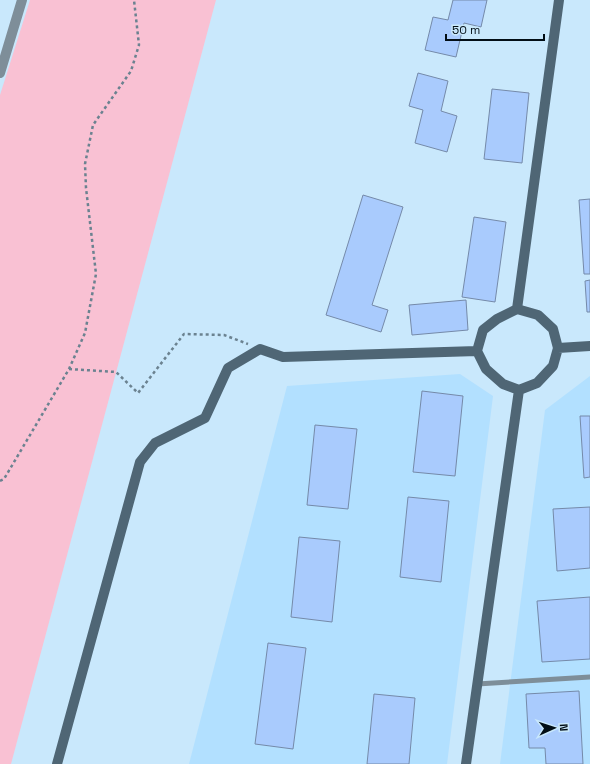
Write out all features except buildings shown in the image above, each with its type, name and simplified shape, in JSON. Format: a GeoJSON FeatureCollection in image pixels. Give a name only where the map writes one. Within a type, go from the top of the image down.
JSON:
{"type":"FeatureCollection","features":[{"type":"Feature","properties":{"kind":"street"},"geometry":{"type":"LineString","coordinates":[[0,73],[22,0]]}},
{"type":"Feature","properties":{"kind":"street"},"geometry":{"type":"LineString","coordinates":[[517,308],[559,0]]}},
{"type":"Feature","properties":{"kind":"street"},"geometry":{"type":"LineString","coordinates":[[517,308],[538,315],[552,329],[558,348],[553,366],[536,383],[518,390],[503,384],[486,369],[477,351],[483,330],[497,319],[517,308]]}},
{"type":"Feature","properties":{"kind":"street"},"geometry":{"type":"LineString","coordinates":[[558,348],[590,346]]}},
{"type":"Feature","properties":{"kind":"street"},"geometry":{"type":"LineString","coordinates":[[58,764],[140,462],[156,443],[205,418],[228,368],[260,349],[283,357],[477,351]]}},
{"type":"Feature","properties":{"kind":"street"},"geometry":{"type":"LineString","coordinates":[[466,764],[518,390]]}},
{"type":"Feature","properties":{"kind":"lane"},"geometry":{"type":"LineString","coordinates":[[477,684],[590,678]]}},
{"type":"Feature","properties":{"kind":"path"},"geometry":{"type":"LineString","coordinates":[[0,482],[4,478],[69,369],[85,333],[96,274],[86,188],[85,164],[93,125],[131,71],[139,45],[134,0]]}},
{"type":"Feature","properties":{"kind":"path"},"geometry":{"type":"LineString","coordinates":[[69,369],[116,372],[138,393],[184,334],[224,334],[260,349]]}},
{"type":"Feature","properties":{"kind":"shaded area"},"geometry":{"type":"Polygon","coordinates":[[[30,0],[216,0],[11,764],[0,764],[0,95],[30,0]]]}},
{"type":"Feature","properties":{"kind":"shaded area"},"geometry":{"type":"Polygon","coordinates":[[[460,374],[493,396],[447,764],[189,764],[287,386],[460,374]]]}},
{"type":"Feature","properties":{"kind":"shaded area"},"geometry":{"type":"Polygon","coordinates":[[[590,376],[590,764],[500,764],[545,410],[590,376]]]}}]}
